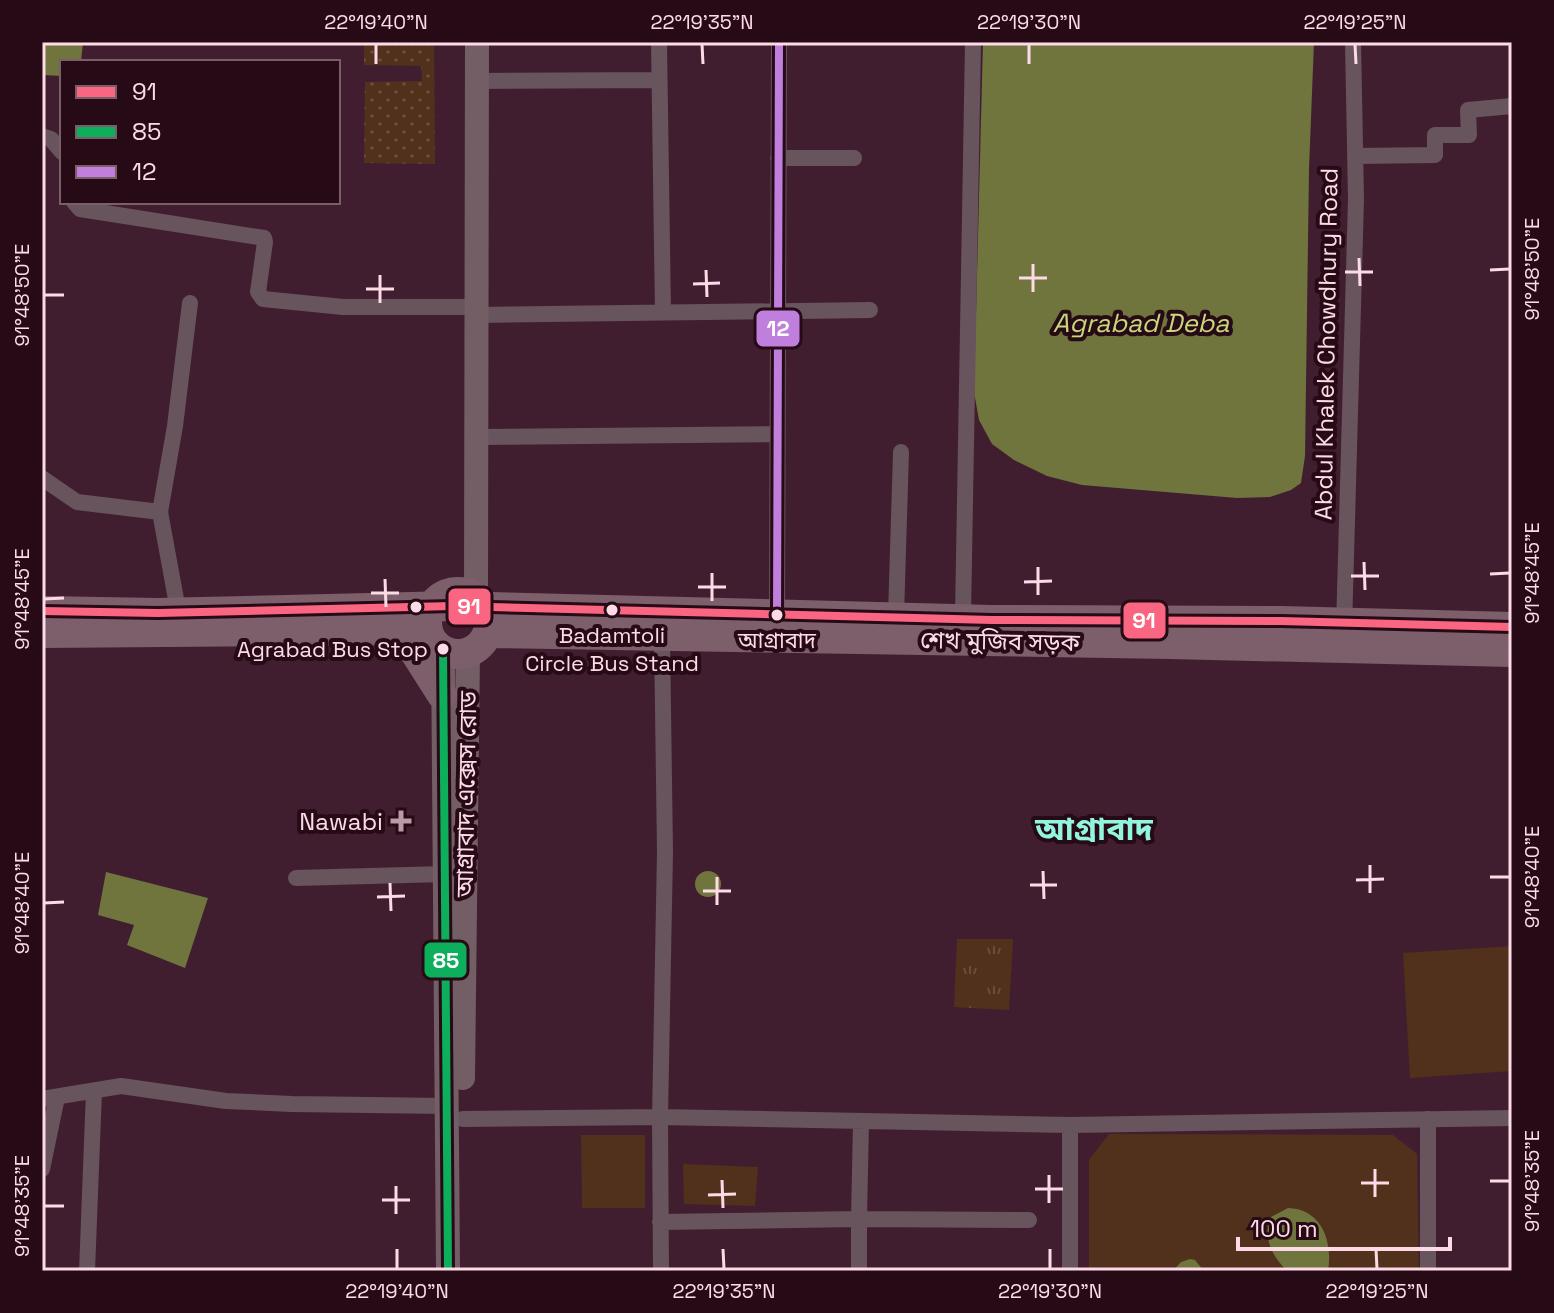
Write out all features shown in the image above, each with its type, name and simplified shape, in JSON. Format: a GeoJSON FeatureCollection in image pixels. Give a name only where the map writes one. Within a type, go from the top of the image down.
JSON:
{"type":"FeatureCollection","features":[{"type":"Feature","properties":{"kind":"highway"},"geometry":{"type":"LineString","coordinates":[[42,610],[158,613],[453,606],[992,620],[1281,621],[1512,628]]}},
{"type":"Feature","properties":{"kind":"highway","name":"শেখ মুজিব সড়ক"},"geometry":{"type":"LineString","coordinates":[[42,610],[178,610],[454,622],[662,637],[1344,636],[1512,628]]}},
{"type":"Feature","properties":{"kind":"highway","name":"শেখ মুজিব সড়ক"},"geometry":{"type":"LineString","coordinates":[[42,630],[777,615],[963,616],[1344,636],[1512,652]]}},
{"type":"Feature","properties":{"kind":"highway"},"geometry":{"type":"LineString","coordinates":[[42,630],[378,622],[669,631],[1512,642]]}},
{"type":"Feature","properties":{"kind":"highway"},"geometry":{"type":"LineString","coordinates":[[442,695],[454,622]]}},
{"type":"Feature","properties":{"kind":"main road"},"geometry":{"type":"LineString","coordinates":[[454,622],[476,437],[462,42]]}},
{"type":"Feature","properties":{"kind":"main road"},"geometry":{"type":"LineString","coordinates":[[454,622],[472,311],[477,42]]}},
{"type":"Feature","properties":{"kind":"main road","name":"আগ্রাবাদ এক্সেস রোড"},"geometry":{"type":"LineString","coordinates":[[454,622],[442,695],[444,874],[464,1271]]}},
{"type":"Feature","properties":{"kind":"main road","name":"আগ্রাবাদ এক্সেস রোড"},"geometry":{"type":"LineString","coordinates":[[448,1271],[455,1113],[454,622]]}},
{"type":"Feature","properties":{"kind":"street"},"geometry":{"type":"LineString","coordinates":[[659,42],[663,312]]}},
{"type":"Feature","properties":{"kind":"street"},"geometry":{"type":"LineString","coordinates":[[777,615],[779,42]]}},
{"type":"Feature","properties":{"kind":"street"},"geometry":{"type":"LineString","coordinates":[[963,616],[973,42]]}},
{"type":"Feature","properties":{"kind":"street","name":"Abdul Khalek Chowdhury Road"},"geometry":{"type":"LineString","coordinates":[[1344,636],[1354,335],[1353,42]]}},
{"type":"Feature","properties":{"kind":"street"},"geometry":{"type":"LineString","coordinates":[[478,81],[659,80]]}},
{"type":"Feature","properties":{"kind":"street"},"geometry":{"type":"LineString","coordinates":[[1355,156],[1435,155],[1435,135],[1469,135],[1468,110],[1512,106]]}},
{"type":"Feature","properties":{"kind":"street"},"geometry":{"type":"LineString","coordinates":[[42,136],[51,139],[60,150]]}},
{"type":"Feature","properties":{"kind":"street"},"geometry":{"type":"LineString","coordinates":[[778,158],[854,158]]}},
{"type":"Feature","properties":{"kind":"street"},"geometry":{"type":"LineString","coordinates":[[76,204],[80,209],[264,238],[258,292],[263,299],[343,307],[472,311],[870,310]]}},
{"type":"Feature","properties":{"kind":"street"},"geometry":{"type":"LineString","coordinates":[[178,610],[160,512],[175,426],[190,303]]}},
{"type":"Feature","properties":{"kind":"street"},"geometry":{"type":"LineString","coordinates":[[476,437],[777,434]]}},
{"type":"Feature","properties":{"kind":"street"},"geometry":{"type":"LineString","coordinates":[[896,616],[901,452]]}},
{"type":"Feature","properties":{"kind":"street"},"geometry":{"type":"LineString","coordinates":[[42,478],[77,502],[160,512]]}},
{"type":"Feature","properties":{"kind":"street"},"geometry":{"type":"LineString","coordinates":[[661,1271],[660,1117],[665,852],[662,637]]}},
{"type":"Feature","properties":{"kind":"street"},"geometry":{"type":"LineString","coordinates":[[296,878],[444,874]]}},
{"type":"Feature","properties":{"kind":"street"},"geometry":{"type":"LineString","coordinates":[[42,1169],[49,1098],[121,1086],[239,1101],[455,1113],[1070,1125],[1512,1118]]}},
{"type":"Feature","properties":{"kind":"street"},"geometry":{"type":"LineString","coordinates":[[87,1271],[94,1091]]}},
{"type":"Feature","properties":{"kind":"street"},"geometry":{"type":"LineString","coordinates":[[1428,1119],[1428,1271]]}},
{"type":"Feature","properties":{"kind":"street"},"geometry":{"type":"LineString","coordinates":[[859,1271],[861,1122]]}},
{"type":"Feature","properties":{"kind":"street"},"geometry":{"type":"LineString","coordinates":[[1070,1125],[1070,1271]]}},
{"type":"Feature","properties":{"kind":"street"},"geometry":{"type":"LineString","coordinates":[[660,1222],[1029,1220]]}},
{"type":"Feature","properties":{"kind":"green space"},"geometry":{"type":"Polygon","coordinates":[[[364,42],[434,42],[435,164],[364,163],[365,82],[422,81],[421,66],[364,65],[364,42]]]}},
{"type":"Feature","properties":{"kind":"green space"},"geometry":{"type":"Polygon","coordinates":[[[957,939],[1013,939],[1009,1010],[954,1007],[957,939]]]}},
{"type":"Feature","properties":{"kind":"green space"},"geometry":{"type":"Polygon","coordinates":[[[1512,946],[1512,1071],[1410,1078],[1403,953],[1512,946]]]}},
{"type":"Feature","properties":{"kind":"green space"},"geometry":{"type":"Polygon","coordinates":[[[1109,1134],[1393,1135],[1417,1154],[1419,1271],[1089,1271],[1089,1160],[1109,1134]]]}},
{"type":"Feature","properties":{"kind":"green space"},"geometry":{"type":"Polygon","coordinates":[[[581,1135],[645,1135],[645,1208],[582,1208],[581,1135]]]}},
{"type":"Feature","properties":{"kind":"green space"},"geometry":{"type":"Polygon","coordinates":[[[683,1164],[758,1167],[755,1206],[684,1204],[683,1164]]]}},
{"type":"Feature","properties":{"kind":"water"},"geometry":{"type":"Polygon","coordinates":[[[42,42],[83,42],[81,60],[60,60],[60,76],[42,75],[42,42]]]}},
{"type":"Feature","properties":{"kind":"water","name":"Agrabad Deba"},"geometry":{"type":"Polygon","coordinates":[[[983,42],[1314,42],[1305,456],[1301,483],[1270,497],[1237,498],[1082,485],[1047,476],[1014,460],[992,444],[979,420],[974,392],[983,42]]]}},
{"type":"Feature","properties":{"kind":"water"},"geometry":{"type":"Polygon","coordinates":[[[708,871],[718,874],[721,884],[718,894],[708,897],[698,894],[695,884],[698,874],[708,871]]]}},
{"type":"Feature","properties":{"kind":"water"},"geometry":{"type":"Polygon","coordinates":[[[106,872],[208,898],[185,968],[127,945],[134,925],[98,915],[106,872]]]}},
{"type":"Feature","properties":{"kind":"water"},"geometry":{"type":"Polygon","coordinates":[[[1288,1208],[1309,1214],[1323,1229],[1329,1249],[1328,1271],[1287,1271],[1277,1259],[1268,1239],[1268,1225],[1271,1217],[1288,1208]]]}},
{"type":"Feature","properties":{"kind":"water"},"geometry":{"type":"Polygon","coordinates":[[[1195,1260],[1204,1271],[1173,1271],[1181,1262],[1195,1260]]]}},
{"type":"Feature","properties":{"kind":"transit line","name":"12"},"geometry":{"type":"LineString","coordinates":[[777,615],[779,42]]}},
{"type":"Feature","properties":{"kind":"transit line","name":"91"},"geometry":{"type":"LineString","coordinates":[[42,611],[158,613],[453,606],[992,620],[1281,621],[1512,627]]}},
{"type":"Feature","properties":{"kind":"transit line","name":"85"},"geometry":{"type":"LineString","coordinates":[[443,649],[448,1271]]}},
{"type":"Feature","properties":{"kind":"place","name":"Badamtoli Circle Bus Stand"},"geometry":{"type":"Point","coordinates":[612,610]}},
{"type":"Feature","properties":{"kind":"place","name":"আগ্রাবাদ"},"geometry":{"type":"Point","coordinates":[777,615]}},
{"type":"Feature","properties":{"kind":"place","name":"Agrabad Bus Stop"},"geometry":{"type":"Point","coordinates":[443,649]}},
{"type":"Feature","properties":{"kind":"place","name":"Nawabi"},"geometry":{"type":"Point","coordinates":[401,821]}},
{"type":"Feature","properties":{"kind":"district","name":"আগ্রাবাদ"},"geometry":{"type":"Point","coordinates":[1094,829]}}]}
